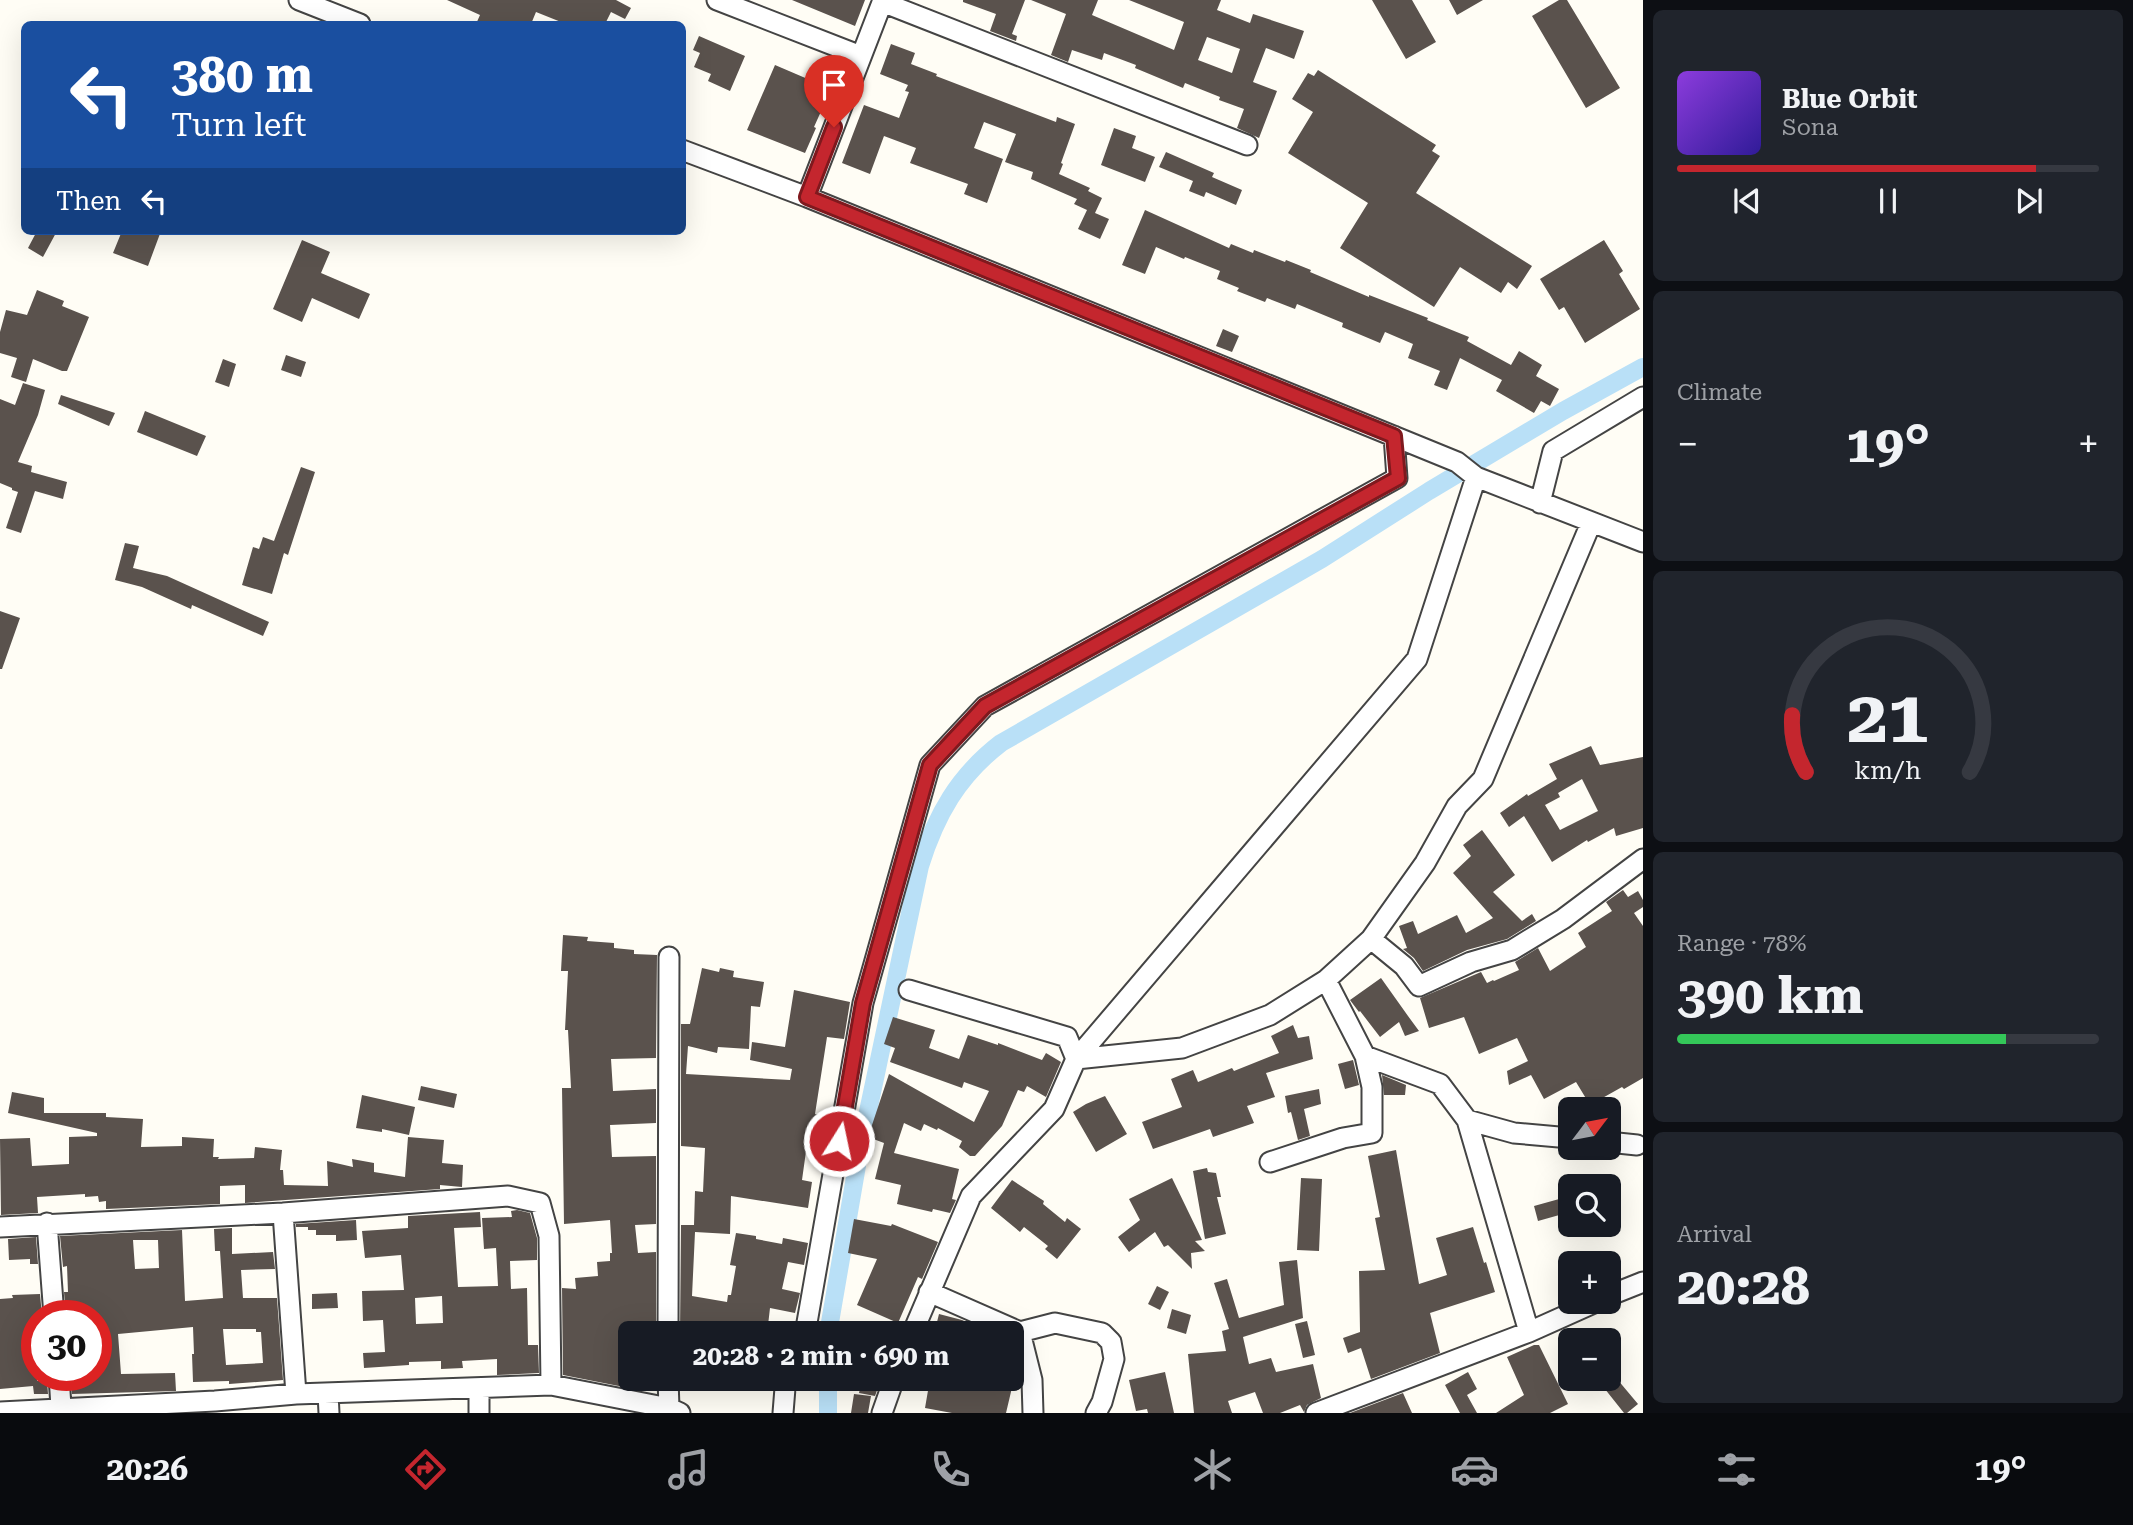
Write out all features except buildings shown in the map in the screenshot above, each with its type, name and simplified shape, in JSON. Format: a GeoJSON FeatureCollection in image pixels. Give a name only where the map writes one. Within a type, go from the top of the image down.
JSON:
{"type":"FeatureCollection","features":[{"type":"Feature","properties":{"kind":"street"},"geometry":{"type":"LineString","coordinates":[[299,0],[352,21]]}},
{"type":"Feature","properties":{"kind":"street"},"geometry":{"type":"LineString","coordinates":[[717,0],[861,57]]}},
{"type":"Feature","properties":{"kind":"street"},"geometry":{"type":"LineString","coordinates":[[807,197],[883,1],[1247,145]]}},
{"type":"Feature","properties":{"kind":"street"},"geometry":{"type":"LineString","coordinates":[[686,152],[807,197],[1394,436],[1457,462],[1476,477],[1643,542]]}},
{"type":"Feature","properties":{"kind":"street"},"geometry":{"type":"LineString","coordinates":[[1539,503],[1553,451],[1643,397]]}},
{"type":"Feature","properties":{"kind":"street"},"geometry":{"type":"LineString","coordinates":[[807,1321],[863,1003],[930,765],[985,706],[1398,478],[1394,436]]}},
{"type":"Feature","properties":{"kind":"street"},"geometry":{"type":"LineString","coordinates":[[917,1321],[971,1196],[1054,1109],[1076,1059],[1417,659],[1476,477]]}},
{"type":"Feature","properties":{"kind":"street"},"geometry":{"type":"LineString","coordinates":[[1076,1059],[1182,1048],[1270,1016],[1326,980],[1371,939],[1425,863],[1457,806],[1483,779],[1591,523]]}},
{"type":"Feature","properties":{"kind":"street"},"geometry":{"type":"LineString","coordinates":[[1371,939],[1404,966],[1419,986],[1471,961],[1512,950],[1563,919],[1643,859]]}},
{"type":"Feature","properties":{"kind":"street"},"geometry":{"type":"LineString","coordinates":[[668,1321],[669,957]]}},
{"type":"Feature","properties":{"kind":"street"},"geometry":{"type":"LineString","coordinates":[[1270,1162],[1343,1138],[1372,1133],[1372,1087],[1365,1056],[1326,980]]}},
{"type":"Feature","properties":{"kind":"street"},"geometry":{"type":"LineString","coordinates":[[909,990],[1067,1037],[1076,1059]]}},
{"type":"Feature","properties":{"kind":"street"},"geometry":{"type":"LineString","coordinates":[[1365,1056],[1440,1084],[1467,1120],[1529,1332]]}},
{"type":"Feature","properties":{"kind":"street"},"geometry":{"type":"LineString","coordinates":[[1467,1120],[1514,1133],[1558,1137]]}},
{"type":"Feature","properties":{"kind":"street"},"geometry":{"type":"LineString","coordinates":[[1621,1143],[1637,1145]]}},
{"type":"Feature","properties":{"kind":"street"},"geometry":{"type":"LineString","coordinates":[[0,1227],[282,1213],[508,1196],[540,1203],[549,1236],[551,1385]]}},
{"type":"Feature","properties":{"kind":"street"},"geometry":{"type":"LineString","coordinates":[[282,1213],[296,1394]]}},
{"type":"Feature","properties":{"kind":"street"},"geometry":{"type":"LineString","coordinates":[[47,1223],[53,1300]]}},
{"type":"Feature","properties":{"kind":"street"},"geometry":{"type":"LineString","coordinates":[[1621,1291],[1643,1282]]}},
{"type":"Feature","properties":{"kind":"street"},"geometry":{"type":"LineString","coordinates":[[929,1293],[994,1321]]}},
{"type":"Feature","properties":{"kind":"street"},"geometry":{"type":"LineString","coordinates":[[1316,1413],[1529,1332],[1569,1314]]}},
{"type":"Feature","properties":{"kind":"street"},"geometry":{"type":"LineString","coordinates":[[1024,1331],[1055,1323],[1101,1332],[1111,1342],[1114,1359],[1102,1402],[1096,1413]]}},
{"type":"Feature","properties":{"kind":"street"},"geometry":{"type":"LineString","coordinates":[[1024,1348],[1032,1380],[1032,1413]]}},
{"type":"Feature","properties":{"kind":"street"},"geometry":{"type":"LineString","coordinates":[[0,1412],[61,1407],[102,1410],[215,1407],[296,1394],[328,1403],[479,1388],[551,1385],[675,1410],[671,1391]]}},
{"type":"Feature","properties":{"kind":"street"},"geometry":{"type":"LineString","coordinates":[[479,1388],[479,1413]]}},
{"type":"Feature","properties":{"kind":"street"},"geometry":{"type":"LineString","coordinates":[[60,1391],[61,1407]]}},
{"type":"Feature","properties":{"kind":"street"},"geometry":{"type":"LineString","coordinates":[[783,1413],[786,1391]]}},
{"type":"Feature","properties":{"kind":"street"},"geometry":{"type":"LineString","coordinates":[[882,1413],[890,1391]]}},
{"type":"Feature","properties":{"kind":"waterway"},"geometry":{"type":"LineString","coordinates":[[830,1321],[859,1154],[920,866],[941,813],[972,769],[1001,743],[1322,559],[1429,491],[1643,367]]}},
{"type":"Feature","properties":{"kind":"waterway"},"geometry":{"type":"LineString","coordinates":[[828,1391],[828,1413]]}},
{"type":"Feature","properties":{"kind":"route"},"geometry":{"type":"LineString","coordinates":[[834,127],[807,197],[1394,436],[1398,478],[985,706],[930,765],[863,1003],[839,1141]]}}]}
